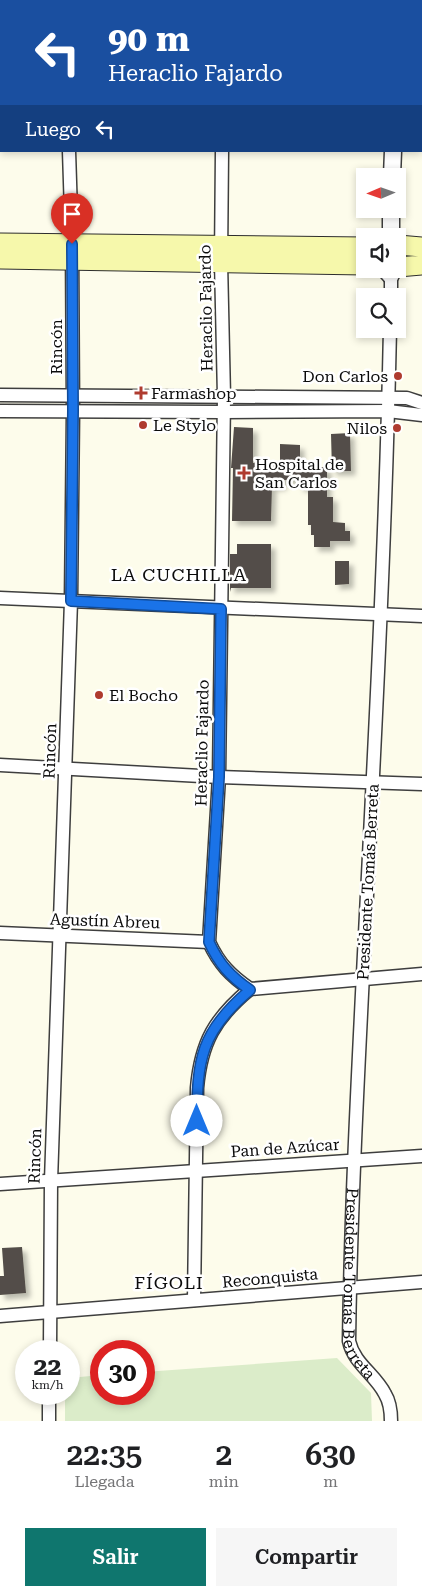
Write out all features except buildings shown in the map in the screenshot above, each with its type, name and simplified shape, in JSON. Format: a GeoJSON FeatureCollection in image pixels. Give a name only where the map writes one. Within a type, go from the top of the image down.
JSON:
{"type":"FeatureCollection","features":[{"type":"Feature","properties":{"kind":"main road"},"geometry":{"type":"LineString","coordinates":[[406,242],[422,247]]}},
{"type":"Feature","properties":{"kind":"main road"},"geometry":{"type":"LineString","coordinates":[[0,243],[72,252]]}},
{"type":"Feature","properties":{"kind":"main road"},"geometry":{"type":"LineString","coordinates":[[0,259],[72,252],[221,254],[356,248]]}},
{"type":"Feature","properties":{"kind":"main road"},"geometry":{"type":"LineString","coordinates":[[221,254],[356,264]]}},
{"type":"Feature","properties":{"kind":"main road"},"geometry":{"type":"LineString","coordinates":[[406,268],[422,264]]}},
{"type":"Feature","properties":{"kind":"street","name":"Rincón"},"geometry":{"type":"LineString","coordinates":[[50,1340],[51,1181],[71,601],[73,395],[69,152]]}},
{"type":"Feature","properties":{"kind":"street","name":"Heraclio Fajardo"},"geometry":{"type":"LineString","coordinates":[[209,942],[219,777],[224,412],[221,254],[222,152]]}},
{"type":"Feature","properties":{"kind":"street"},"geometry":{"type":"LineString","coordinates":[[392,168],[393,152]]}},
{"type":"Feature","properties":{"kind":"street","name":"Presidente Tomás Berreta"},"geometry":{"type":"LineString","coordinates":[[390,338],[389,397],[355,1159],[349,1341],[354,1356],[384,1391],[391,1410],[392,1421]]}},
{"type":"Feature","properties":{"kind":"street"},"geometry":{"type":"LineString","coordinates":[[0,395],[389,397],[407,398],[422,404]]}},
{"type":"Feature","properties":{"kind":"street"},"geometry":{"type":"LineString","coordinates":[[0,411],[388,411],[422,415]]}},
{"type":"Feature","properties":{"kind":"street"},"geometry":{"type":"LineString","coordinates":[[0,598],[221,609],[422,616]]}},
{"type":"Feature","properties":{"kind":"street"},"geometry":{"type":"LineString","coordinates":[[0,765],[219,777],[422,784]]}},
{"type":"Feature","properties":{"kind":"street","name":"Agustín Abreu"},"geometry":{"type":"LineString","coordinates":[[0,933],[209,942]]}},
{"type":"Feature","properties":{"kind":"street"},"geometry":{"type":"LineString","coordinates":[[209,942],[216,958],[250,990]]}},
{"type":"Feature","properties":{"kind":"street"},"geometry":{"type":"LineString","coordinates":[[194,1300],[198,1068],[203,1050],[220,1018],[230,1006],[250,990],[422,974]]}},
{"type":"Feature","properties":{"kind":"street","name":"Pan de Azúcar"},"geometry":{"type":"LineString","coordinates":[[0,1184],[422,1156]]}},
{"type":"Feature","properties":{"kind":"street","name":"Reconquista"},"geometry":{"type":"LineString","coordinates":[[0,1316],[422,1282]]}},
{"type":"Feature","properties":{"kind":"street"},"geometry":{"type":"LineString","coordinates":[[49,1405],[49,1421]]}},
{"type":"Feature","properties":{"kind":"green space"},"geometry":{"type":"Polygon","coordinates":[[[337,1358],[371,1393],[372,1421],[65,1421],[65,1405],[80,1405],[80,1377],[90,1376],[90,1405],[155,1405],[155,1371],[337,1358]]]}},
{"type":"Feature","properties":{"kind":"place","name":"Don Carlos"},"geometry":{"type":"Point","coordinates":[398,376]}},
{"type":"Feature","properties":{"kind":"place","name":"Farmashop"},"geometry":{"type":"Point","coordinates":[141,393]}},
{"type":"Feature","properties":{"kind":"place","name":"Le Stylo"},"geometry":{"type":"Point","coordinates":[143,425]}},
{"type":"Feature","properties":{"kind":"place","name":"Nilos"},"geometry":{"type":"Point","coordinates":[397,428]}},
{"type":"Feature","properties":{"kind":"place","name":"Hospital de San Carlos"},"geometry":{"type":"Point","coordinates":[244,473]}},
{"type":"Feature","properties":{"kind":"place","name":"El Bocho"},"geometry":{"type":"Point","coordinates":[99,695]}},
{"type":"Feature","properties":{"kind":"district","name":"LA CUCHILLA"},"geometry":{"type":"Point","coordinates":[179,574]}},
{"type":"Feature","properties":{"kind":"district","name":"FÍGOLI"},"geometry":{"type":"Point","coordinates":[169,1282]}},
{"type":"Feature","properties":{"kind":"route"},"geometry":{"type":"LineString","coordinates":[[72,244],[71,601],[221,609],[219,777],[209,942],[216,958],[239,982],[250,990],[230,1006],[220,1018],[203,1050],[198,1068],[197,1121]]}}]}
